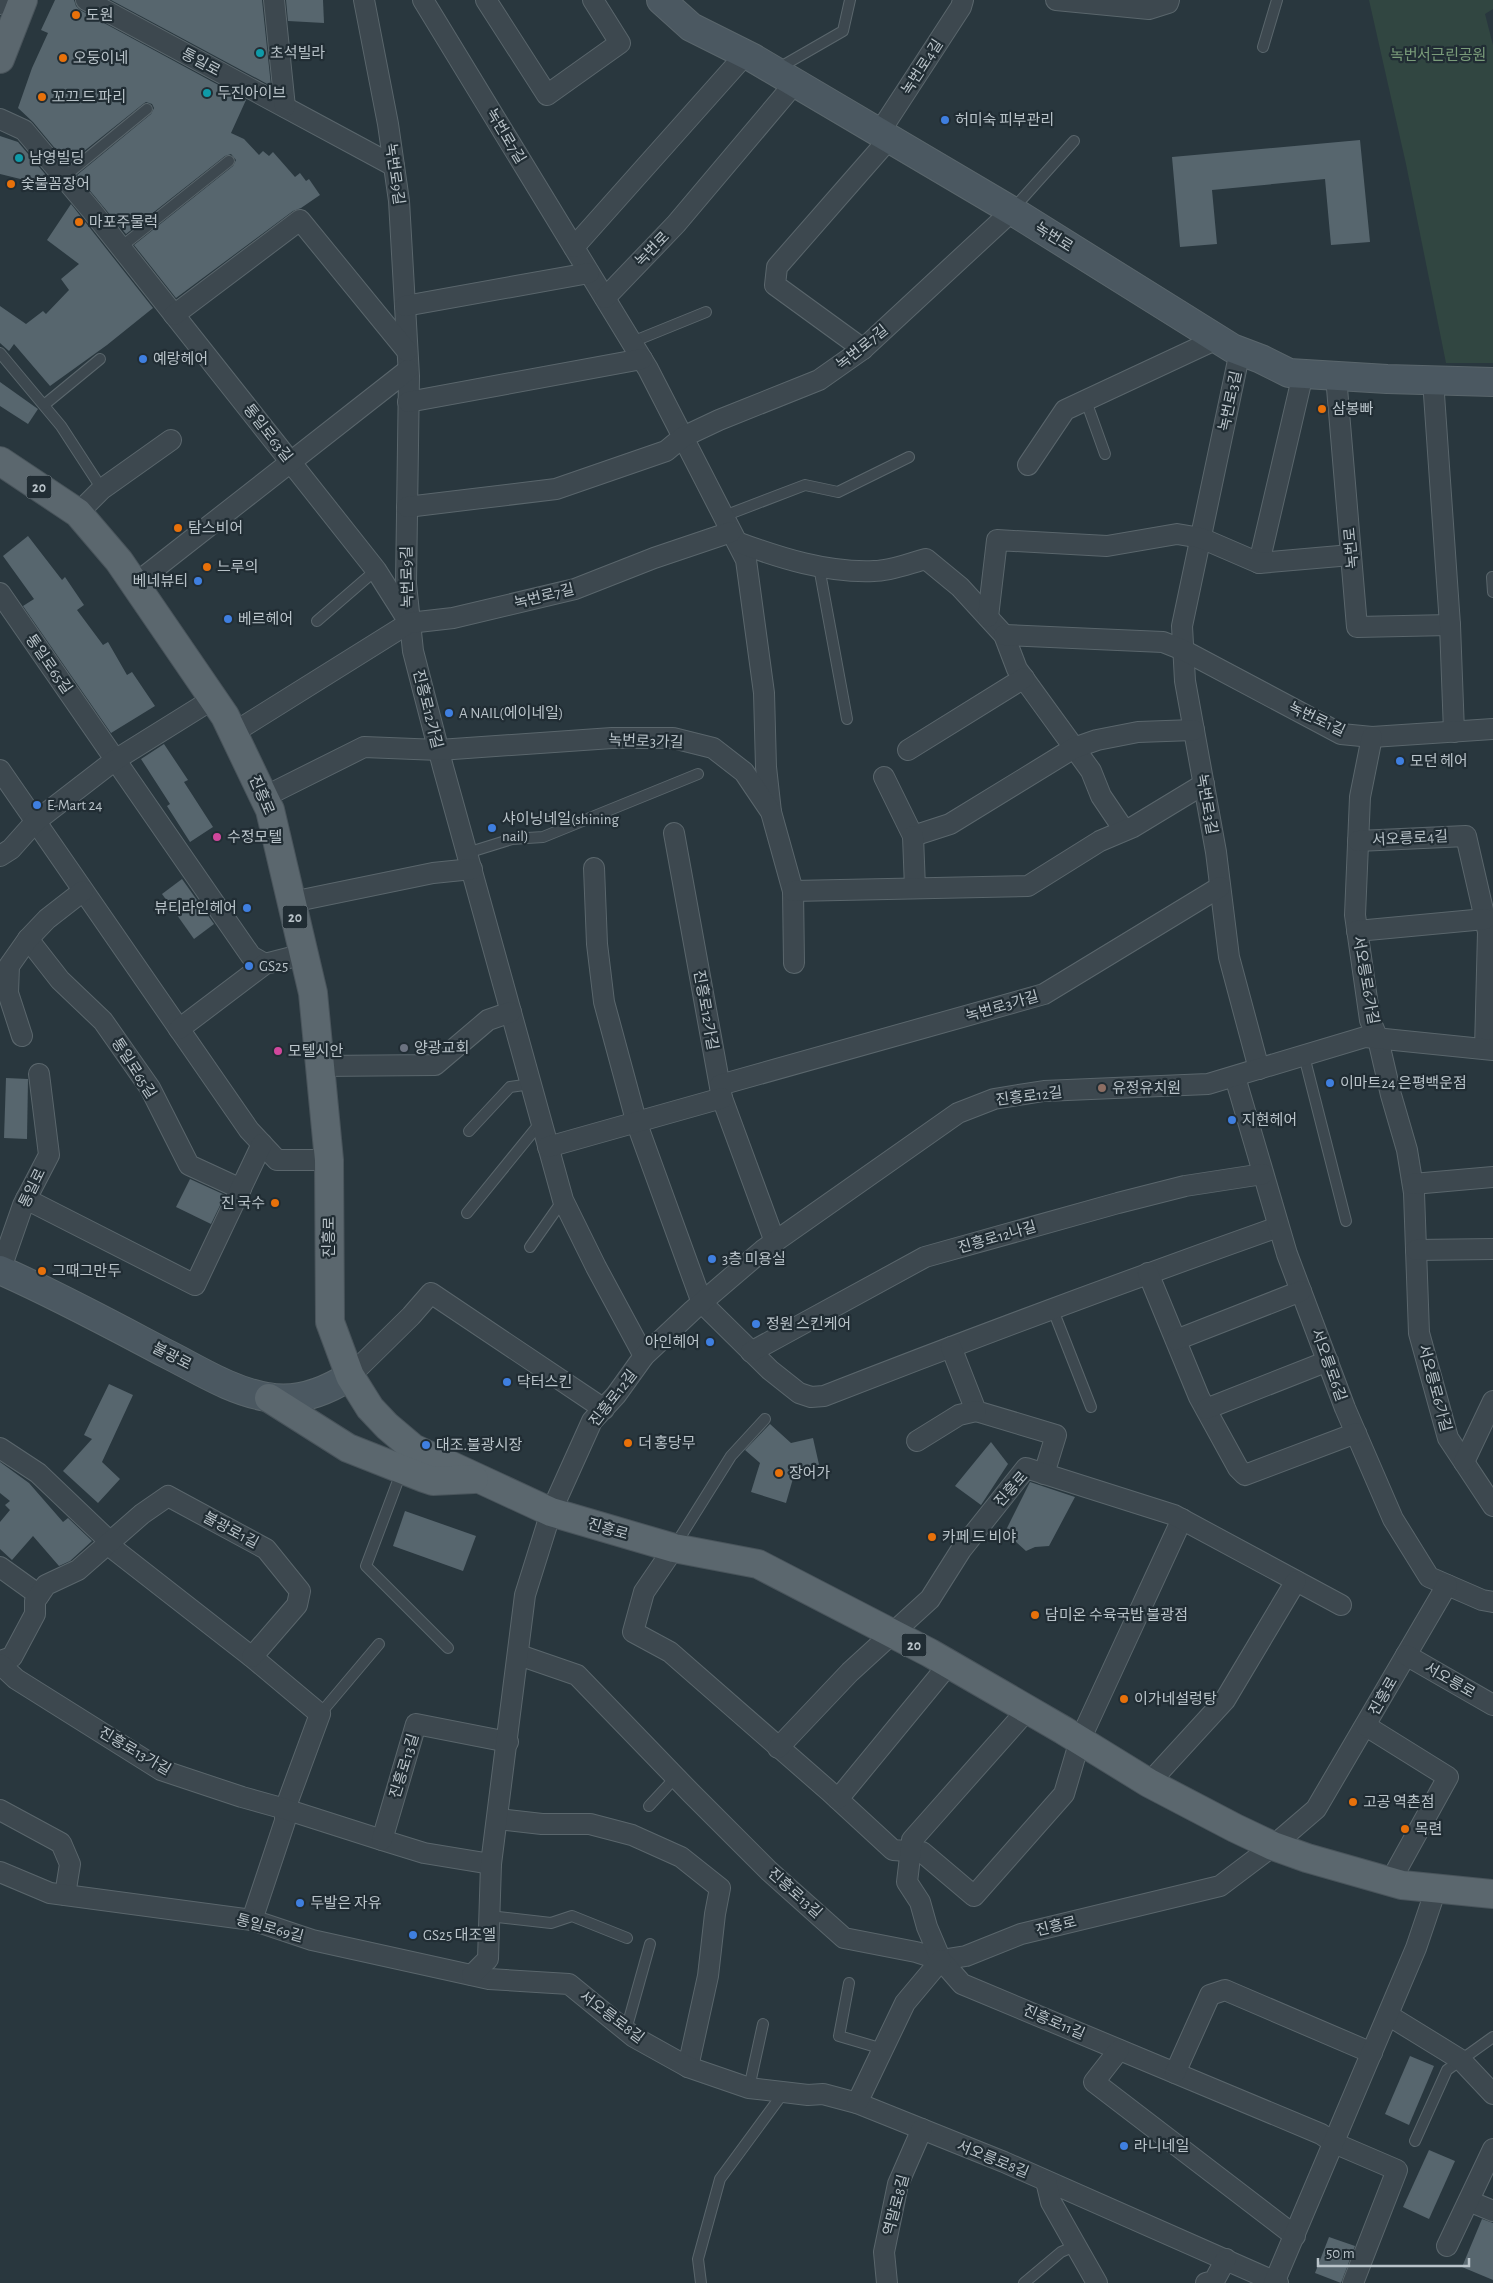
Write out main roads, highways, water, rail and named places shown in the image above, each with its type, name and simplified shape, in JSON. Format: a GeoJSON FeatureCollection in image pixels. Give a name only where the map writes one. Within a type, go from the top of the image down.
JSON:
{"type":"FeatureCollection","features":[{"type":"Feature","properties":{"kind":"main road"},"geometry":{"type":"LineString","coordinates":[[0,59],[24,0]]}},
{"type":"Feature","properties":{"kind":"main road","name":"진흥로"},"geometry":{"type":"LineString","coordinates":[[0,461],[78,513],[119,561],[213,699],[233,733],[270,810],[313,993],[329,1160],[330,1322],[350,1376],[370,1408],[387,1426],[413,1448],[551,1512],[674,1548],[758,1564],[949,1664],[1028,1709],[1150,1783],[1273,1846],[1307,1858],[1402,1885],[1493,1894]]}},
{"type":"Feature","properties":{"kind":"main road","name":"20"},"geometry":{"type":"LineString","coordinates":[[0,479],[48,509],[78,513]]}},
{"type":"Feature","properties":{"kind":"main road"},"geometry":{"type":"LineString","coordinates":[[269,1398],[348,1448],[402,1470],[433,1481],[477,1479]]}},
{"type":"Feature","properties":{"kind":"place","name":"도원"},"geometry":{"type":"Point","coordinates":[76,15]}},
{"type":"Feature","properties":{"kind":"place","name":"초석빌라"},"geometry":{"type":"Point","coordinates":[260,53]}},
{"type":"Feature","properties":{"kind":"place","name":"오둥이네"},"geometry":{"type":"Point","coordinates":[63,58]}},
{"type":"Feature","properties":{"kind":"place","name":"두진아이브"},"geometry":{"type":"Point","coordinates":[207,93]}},
{"type":"Feature","properties":{"kind":"place","name":"꼬끄 드 파리"},"geometry":{"type":"Point","coordinates":[42,97]}},
{"type":"Feature","properties":{"kind":"place","name":"허미숙 피부관리"},"geometry":{"type":"Point","coordinates":[945,120]}},
{"type":"Feature","properties":{"kind":"place","name":"남영빌딩"},"geometry":{"type":"Point","coordinates":[19,158]}},
{"type":"Feature","properties":{"kind":"place","name":"숯불꼼장어"},"geometry":{"type":"Point","coordinates":[11,184]}},
{"type":"Feature","properties":{"kind":"place","name":"마포주물럭"},"geometry":{"type":"Point","coordinates":[79,222]}},
{"type":"Feature","properties":{"kind":"place","name":"예랑헤어"},"geometry":{"type":"Point","coordinates":[143,359]}},
{"type":"Feature","properties":{"kind":"place","name":"삼봉빠"},"geometry":{"type":"Point","coordinates":[1322,409]}},
{"type":"Feature","properties":{"kind":"place","name":"탐스비어"},"geometry":{"type":"Point","coordinates":[178,528]}},
{"type":"Feature","properties":{"kind":"place","name":"느루의"},"geometry":{"type":"Point","coordinates":[207,567]}},
{"type":"Feature","properties":{"kind":"place","name":"베네뷰티"},"geometry":{"type":"Point","coordinates":[198,581]}},
{"type":"Feature","properties":{"kind":"place","name":"베르헤어"},"geometry":{"type":"Point","coordinates":[228,619]}},
{"type":"Feature","properties":{"kind":"place","name":"A NAIL(에이네일)"},"geometry":{"type":"Point","coordinates":[449,713]}},
{"type":"Feature","properties":{"kind":"place","name":"모던 헤어"},"geometry":{"type":"Point","coordinates":[1400,761]}},
{"type":"Feature","properties":{"kind":"place","name":"E-Mart 24"},"geometry":{"type":"Point","coordinates":[37,805]}},
{"type":"Feature","properties":{"kind":"place","name":"샤이닝네일(shining nail)"},"geometry":{"type":"Point","coordinates":[492,828]}},
{"type":"Feature","properties":{"kind":"place","name":"수정모텔"},"geometry":{"type":"Point","coordinates":[217,837]}},
{"type":"Feature","properties":{"kind":"place","name":"뷰티라인헤어"},"geometry":{"type":"Point","coordinates":[247,908]}},
{"type":"Feature","properties":{"kind":"place","name":"GS25"},"geometry":{"type":"Point","coordinates":[249,966]}},
{"type":"Feature","properties":{"kind":"place","name":"양광교회"},"geometry":{"type":"Point","coordinates":[404,1048]}},
{"type":"Feature","properties":{"kind":"place","name":"모텔시안"},"geometry":{"type":"Point","coordinates":[278,1051]}},
{"type":"Feature","properties":{"kind":"place","name":"이마트24 은평백운점"},"geometry":{"type":"Point","coordinates":[1330,1083]}},
{"type":"Feature","properties":{"kind":"place","name":"유정유치원"},"geometry":{"type":"Point","coordinates":[1102,1088]}},
{"type":"Feature","properties":{"kind":"place","name":"지현헤어"},"geometry":{"type":"Point","coordinates":[1232,1120]}},
{"type":"Feature","properties":{"kind":"place","name":"진 국수"},"geometry":{"type":"Point","coordinates":[275,1203]}},
{"type":"Feature","properties":{"kind":"place","name":"3층 미용실"},"geometry":{"type":"Point","coordinates":[712,1259]}},
{"type":"Feature","properties":{"kind":"place","name":"그때그만두"},"geometry":{"type":"Point","coordinates":[42,1271]}},
{"type":"Feature","properties":{"kind":"place","name":"정원 스킨케어"},"geometry":{"type":"Point","coordinates":[756,1324]}},
{"type":"Feature","properties":{"kind":"place","name":"아인헤어"},"geometry":{"type":"Point","coordinates":[710,1342]}},
{"type":"Feature","properties":{"kind":"place","name":"닥터스킨"},"geometry":{"type":"Point","coordinates":[507,1382]}},
{"type":"Feature","properties":{"kind":"place","name":"더 홍당무"},"geometry":{"type":"Point","coordinates":[628,1443]}},
{"type":"Feature","properties":{"kind":"place","name":"대조.불광시장"},"geometry":{"type":"Point","coordinates":[426,1445]}},
{"type":"Feature","properties":{"kind":"place","name":"장어가"},"geometry":{"type":"Point","coordinates":[779,1473]}},
{"type":"Feature","properties":{"kind":"place","name":"카페 드 비야"},"geometry":{"type":"Point","coordinates":[932,1537]}},
{"type":"Feature","properties":{"kind":"place","name":"담미온 수육국밥 불광점"},"geometry":{"type":"Point","coordinates":[1035,1615]}},
{"type":"Feature","properties":{"kind":"place","name":"이가네설렁탕"},"geometry":{"type":"Point","coordinates":[1124,1699]}},
{"type":"Feature","properties":{"kind":"place","name":"고공 역촌점"},"geometry":{"type":"Point","coordinates":[1353,1802]}},
{"type":"Feature","properties":{"kind":"place","name":"목련"},"geometry":{"type":"Point","coordinates":[1405,1829]}},
{"type":"Feature","properties":{"kind":"place","name":"두발은 자유"},"geometry":{"type":"Point","coordinates":[300,1903]}},
{"type":"Feature","properties":{"kind":"place","name":"GS25 대조엘"},"geometry":{"type":"Point","coordinates":[413,1935]}},
{"type":"Feature","properties":{"kind":"place","name":"라니네일"},"geometry":{"type":"Point","coordinates":[1124,2146]}},
{"type":"Feature","properties":{"kind":"park label","name":"녹번서근린공원"},"geometry":{"type":"Point","coordinates":[1438,55]}}]}
